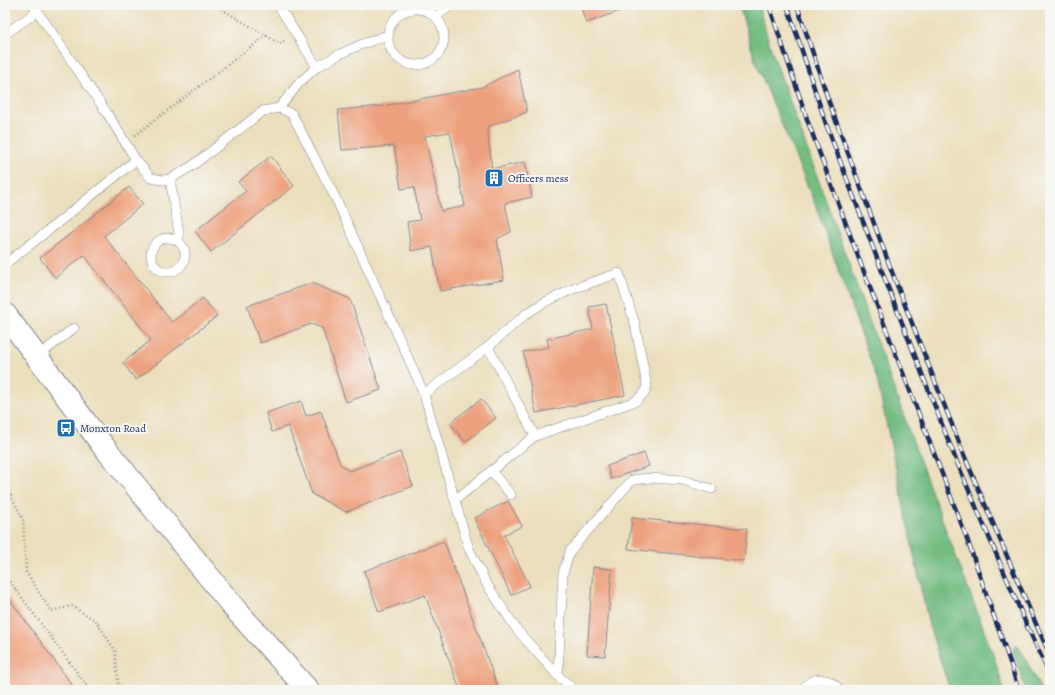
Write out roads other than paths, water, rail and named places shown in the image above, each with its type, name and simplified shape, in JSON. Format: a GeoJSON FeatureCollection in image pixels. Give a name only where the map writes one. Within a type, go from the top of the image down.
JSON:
{"type":"FeatureCollection","features":[{"type":"Feature","properties":{"kind":"street"},"geometry":{"type":"LineString","coordinates":[[6,319],[37,357],[101,443],[235,609],[308,690]]}},
{"type":"Feature","properties":{"kind":"lane"},"geometry":{"type":"LineString","coordinates":[[278,5],[317,67]]}},
{"type":"Feature","properties":{"kind":"lane"},"geometry":{"type":"LineString","coordinates":[[436,16],[452,5]]}},
{"type":"Feature","properties":{"kind":"lane"},"geometry":{"type":"LineString","coordinates":[[5,34],[36,8],[107,113],[136,160],[151,178],[162,180],[170,179],[192,166],[263,111],[279,108],[292,114],[338,203],[424,394],[469,549],[486,584],[517,630],[558,676],[575,690]]}},
{"type":"Feature","properties":{"kind":"lane"},"geometry":{"type":"LineString","coordinates":[[418,8],[428,11],[436,16],[443,27],[445,37],[443,47],[437,57],[430,63],[420,66],[409,65],[400,61],[393,54],[388,45],[388,35],[392,21],[399,14],[418,8]]}},
{"type":"Feature","properties":{"kind":"lane"},"geometry":{"type":"LineString","coordinates":[[279,108],[300,82],[317,67],[353,48],[388,35]]}},
{"type":"Feature","properties":{"kind":"lane"},"geometry":{"type":"LineString","coordinates":[[5,264],[136,160]]}},
{"type":"Feature","properties":{"kind":"lane"},"geometry":{"type":"LineString","coordinates":[[170,179],[179,233],[178,241]]}},
{"type":"Feature","properties":{"kind":"lane"},"geometry":{"type":"LineString","coordinates":[[424,394],[488,347],[526,314],[545,302],[573,289],[619,273],[635,324],[646,386],[644,393],[636,401],[535,436],[455,500]]}},
{"type":"Feature","properties":{"kind":"lane"},"geometry":{"type":"LineString","coordinates":[[37,357],[74,328]]}},
{"type":"Feature","properties":{"kind":"lane"},"geometry":{"type":"LineString","coordinates":[[488,347],[535,436]]}},
{"type":"Feature","properties":{"kind":"lane"},"geometry":{"type":"LineString","coordinates":[[491,471],[511,495]]}},
{"type":"Feature","properties":{"kind":"lane"},"geometry":{"type":"LineString","coordinates":[[558,676],[563,573],[570,551],[632,480],[650,478],[682,480],[712,489]]}},
{"type":"Feature","properties":{"kind":"lane"},"geometry":{"type":"LineString","coordinates":[[802,690],[805,686],[817,679],[824,679],[836,685],[840,690]]}},
{"type":"Feature","properties":{"kind":"railway"},"geometry":{"type":"LineString","coordinates":[[769,5],[808,122],[859,259],[966,536],[1012,668],[1018,690]]}},
{"type":"Feature","properties":{"kind":"railway"},"geometry":{"type":"LineString","coordinates":[[787,5],[826,124],[888,287],[956,460],[1027,626],[1050,675]]}},
{"type":"Feature","properties":{"kind":"railway"},"geometry":{"type":"LineString","coordinates":[[797,5],[829,102],[895,280],[964,455],[1050,655]]}},
{"type":"Feature","properties":{"kind":"place","name":"Officers mess"},"geometry":{"type":"Point","coordinates":[494,178]}},
{"type":"Feature","properties":{"kind":"place","name":"Monxton Road"},"geometry":{"type":"Point","coordinates":[66,428]}}]}
